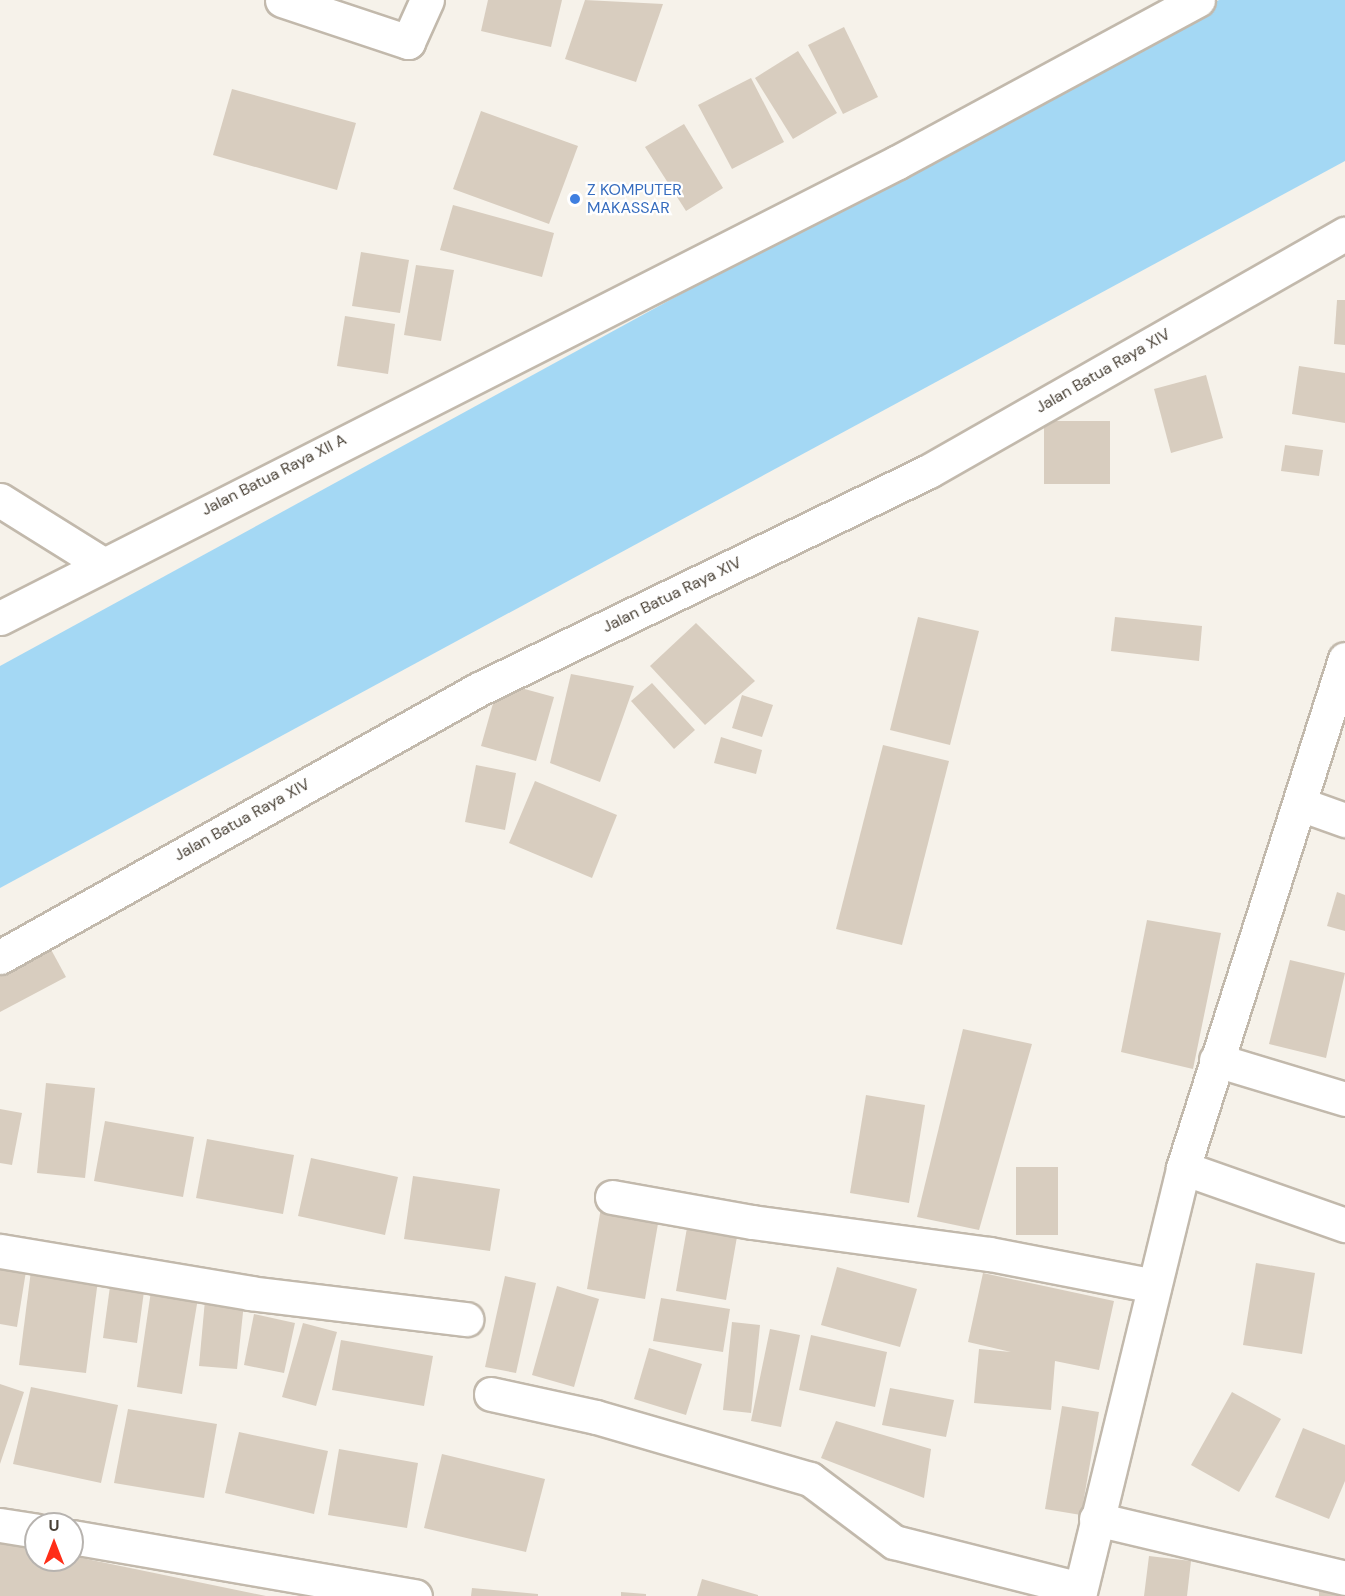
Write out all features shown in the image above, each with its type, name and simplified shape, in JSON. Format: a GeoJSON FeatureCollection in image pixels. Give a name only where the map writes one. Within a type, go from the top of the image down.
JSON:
{"type":"FeatureCollection","features":[{"type":"Feature","properties":{"kind":"street"},"geometry":{"type":"LineString","coordinates":[[282,0],[408,42],[427,0]]}},
{"type":"Feature","properties":{"kind":"street","name":"Jalan Batua Raya XII A"},"geometry":{"type":"LineString","coordinates":[[0,618],[101,562],[898,162],[1198,0]]}},
{"type":"Feature","properties":{"kind":"street","name":"Jalan Batua Raya XIV"},"geometry":{"type":"LineString","coordinates":[[0,957],[479,689],[929,471],[1345,234]]}},
{"type":"Feature","properties":{"kind":"street"},"geometry":{"type":"LineString","coordinates":[[0,500],[101,562]]}},
{"type":"Feature","properties":{"kind":"street"},"geometry":{"type":"LineString","coordinates":[[491,1394],[596,1417],[810,1479],[894,1542],[1079,1593],[1184,1168],[1268,889],[1303,806],[1345,659]]}},
{"type":"Feature","properties":{"kind":"street"},"geometry":{"type":"LineString","coordinates":[[1303,806],[1345,820]]}},
{"type":"Feature","properties":{"kind":"street"},"geometry":{"type":"LineString","coordinates":[[1216,1060],[1345,1099]]}},
{"type":"Feature","properties":{"kind":"street"},"geometry":{"type":"LineString","coordinates":[[1184,1168],[1345,1225]]}},
{"type":"Feature","properties":{"kind":"street"},"geometry":{"type":"LineString","coordinates":[[612,1197],[752,1222],[990,1254],[1154,1286]]}},
{"type":"Feature","properties":{"kind":"street"},"geometry":{"type":"LineString","coordinates":[[0,1251],[250,1293],[466,1319]]}},
{"type":"Feature","properties":{"kind":"street"},"geometry":{"type":"LineString","coordinates":[[1096,1519],[1345,1578]]}},
{"type":"Feature","properties":{"kind":"street"},"geometry":{"type":"LineString","coordinates":[[0,1525],[24,1529]]}},
{"type":"Feature","properties":{"kind":"street"},"geometry":{"type":"LineString","coordinates":[[84,1539],[415,1596]]}},
{"type":"Feature","properties":{"kind":"water"},"geometry":{"type":"Polygon","coordinates":[[[1219,0],[1345,0],[1345,161],[0,888],[0,666],[1219,0]]]}},
{"type":"Feature","properties":{"kind":"building"},"geometry":{"type":"Polygon","coordinates":[[[488,0],[562,0],[551,47],[481,31],[488,0]]]}},
{"type":"Feature","properties":{"kind":"building"},"geometry":{"type":"Polygon","coordinates":[[[585,0],[663,4],[636,82],[565,59],[585,0]]]}},
{"type":"Feature","properties":{"kind":"building"},"geometry":{"type":"Polygon","coordinates":[[[844,27],[878,97],[843,114],[808,45],[844,27]]]}},
{"type":"Feature","properties":{"kind":"building"},"geometry":{"type":"Polygon","coordinates":[[[798,51],[837,113],[793,139],[755,78],[798,51]]]}},
{"type":"Feature","properties":{"kind":"building"},"geometry":{"type":"Polygon","coordinates":[[[751,78],[784,142],[732,169],[698,105],[751,78]]]}},
{"type":"Feature","properties":{"kind":"building"},"geometry":{"type":"Polygon","coordinates":[[[232,89],[356,123],[337,190],[213,155],[232,89]]]}},
{"type":"Feature","properties":{"kind":"building"},"geometry":{"type":"Polygon","coordinates":[[[481,111],[578,146],[549,224],[453,189],[481,111]]]}},
{"type":"Feature","properties":{"kind":"building"},"geometry":{"type":"Polygon","coordinates":[[[684,124],[723,188],[686,211],[645,147],[684,124]]]}},
{"type":"Feature","properties":{"kind":"building"},"geometry":{"type":"Polygon","coordinates":[[[453,205],[554,233],[542,277],[440,250],[453,205]]]}},
{"type":"Feature","properties":{"kind":"building"},"geometry":{"type":"Polygon","coordinates":[[[361,252],[409,260],[400,313],[352,306],[361,252]]]}},
{"type":"Feature","properties":{"kind":"building"},"geometry":{"type":"Polygon","coordinates":[[[416,265],[454,270],[441,341],[404,335],[416,265]]]}},
{"type":"Feature","properties":{"kind":"building"},"geometry":{"type":"Polygon","coordinates":[[[1337,300],[1345,300],[1345,345],[1334,344],[1337,300]]]}},
{"type":"Feature","properties":{"kind":"building"},"geometry":{"type":"Polygon","coordinates":[[[345,316],[395,324],[388,374],[337,366],[345,316]]]}},
{"type":"Feature","properties":{"kind":"building"},"geometry":{"type":"Polygon","coordinates":[[[1299,366],[1345,373],[1345,423],[1292,414],[1299,366]]]}},
{"type":"Feature","properties":{"kind":"building"},"geometry":{"type":"Polygon","coordinates":[[[1206,375],[1223,438],[1171,453],[1154,389],[1206,375]]]}},
{"type":"Feature","properties":{"kind":"building"},"geometry":{"type":"Polygon","coordinates":[[[1044,421],[1110,421],[1110,484],[1044,484],[1044,421]]]}},
{"type":"Feature","properties":{"kind":"building"},"geometry":{"type":"Polygon","coordinates":[[[1285,445],[1323,450],[1319,476],[1281,471],[1285,445]]]}},
{"type":"Feature","properties":{"kind":"building"},"geometry":{"type":"Polygon","coordinates":[[[918,617],[979,631],[950,745],[890,730],[918,617]]]}},
{"type":"Feature","properties":{"kind":"building"},"geometry":{"type":"Polygon","coordinates":[[[1115,617],[1202,626],[1199,661],[1111,651],[1115,617]]]}},
{"type":"Feature","properties":{"kind":"building"},"geometry":{"type":"Polygon","coordinates":[[[696,623],[755,681],[705,725],[650,666],[696,623]]]}},
{"type":"Feature","properties":{"kind":"building"},"geometry":{"type":"Polygon","coordinates":[[[571,674],[634,686],[600,782],[550,763],[571,674]]]}},
{"type":"Feature","properties":{"kind":"building"},"geometry":{"type":"Polygon","coordinates":[[[499,682],[554,697],[536,761],[481,746],[499,682]]]}},
{"type":"Feature","properties":{"kind":"building"},"geometry":{"type":"Polygon","coordinates":[[[652,683],[695,730],[674,749],[631,701],[652,683]]]}},
{"type":"Feature","properties":{"kind":"building"},"geometry":{"type":"Polygon","coordinates":[[[742,695],[773,705],[762,737],[732,728],[742,695]]]}},
{"type":"Feature","properties":{"kind":"building"},"geometry":{"type":"Polygon","coordinates":[[[721,737],[762,750],[756,774],[714,763],[721,737]]]}},
{"type":"Feature","properties":{"kind":"building"},"geometry":{"type":"Polygon","coordinates":[[[883,745],[949,761],[902,945],[836,929],[883,745]]]}},
{"type":"Feature","properties":{"kind":"building"},"geometry":{"type":"Polygon","coordinates":[[[476,765],[516,773],[505,830],[465,822],[476,765]]]}},
{"type":"Feature","properties":{"kind":"building"},"geometry":{"type":"Polygon","coordinates":[[[535,781],[617,815],[592,878],[509,843],[535,781]]]}},
{"type":"Feature","properties":{"kind":"building"},"geometry":{"type":"Polygon","coordinates":[[[1337,892],[1345,895],[1345,931],[1327,926],[1337,892]]]}},
{"type":"Feature","properties":{"kind":"building"},"geometry":{"type":"Polygon","coordinates":[[[1147,920],[1221,933],[1193,1069],[1121,1052],[1147,920]]]}},
{"type":"Feature","properties":{"kind":"building"},"geometry":{"type":"Polygon","coordinates":[[[48,944],[66,977],[0,1012],[0,970],[48,944]]]}},
{"type":"Feature","properties":{"kind":"building"},"geometry":{"type":"Polygon","coordinates":[[[1290,960],[1345,973],[1326,1058],[1269,1044],[1290,960]]]}},
{"type":"Feature","properties":{"kind":"building"},"geometry":{"type":"Polygon","coordinates":[[[963,1029],[1032,1044],[979,1230],[917,1217],[963,1029]]]}},
{"type":"Feature","properties":{"kind":"building"},"geometry":{"type":"Polygon","coordinates":[[[46,1083],[95,1088],[85,1178],[37,1173],[46,1083]]]}},
{"type":"Feature","properties":{"kind":"building"},"geometry":{"type":"Polygon","coordinates":[[[866,1095],[925,1105],[909,1203],[850,1193],[866,1095]]]}},
{"type":"Feature","properties":{"kind":"building"},"geometry":{"type":"Polygon","coordinates":[[[0,1109],[22,1113],[12,1165],[0,1163],[0,1109]]]}},
{"type":"Feature","properties":{"kind":"building"},"geometry":{"type":"Polygon","coordinates":[[[105,1121],[194,1137],[183,1197],[94,1181],[105,1121]]]}},
{"type":"Feature","properties":{"kind":"building"},"geometry":{"type":"Polygon","coordinates":[[[207,1139],[294,1155],[283,1214],[196,1198],[207,1139]]]}},
{"type":"Feature","properties":{"kind":"building"},"geometry":{"type":"Polygon","coordinates":[[[311,1158],[398,1177],[385,1235],[298,1216],[311,1158]]]}},
{"type":"Feature","properties":{"kind":"building"},"geometry":{"type":"Polygon","coordinates":[[[1016,1167],[1058,1167],[1058,1235],[1016,1235],[1016,1167]]]}},
{"type":"Feature","properties":{"kind":"building"},"geometry":{"type":"Polygon","coordinates":[[[413,1176],[500,1189],[490,1251],[404,1239],[413,1176]]]}},
{"type":"Feature","properties":{"kind":"building"},"geometry":{"type":"Polygon","coordinates":[[[602,1202],[660,1212],[645,1299],[587,1289],[602,1202]]]}},
{"type":"Feature","properties":{"kind":"building"},"geometry":{"type":"Polygon","coordinates":[[[688,1222],[738,1231],[726,1300],[676,1291],[688,1222]]]}},
{"type":"Feature","properties":{"kind":"building"},"geometry":{"type":"Polygon","coordinates":[[[0,1261],[27,1265],[17,1327],[0,1324],[0,1261]]]}},
{"type":"Feature","properties":{"kind":"building"},"geometry":{"type":"Polygon","coordinates":[[[32,1263],[99,1272],[86,1373],[19,1365],[32,1263]]]}},
{"type":"Feature","properties":{"kind":"building"},"geometry":{"type":"Polygon","coordinates":[[[1256,1263],[1315,1273],[1302,1354],[1243,1345],[1256,1263]]]}},
{"type":"Feature","properties":{"kind":"building"},"geometry":{"type":"Polygon","coordinates":[[[837,1267],[917,1289],[900,1347],[821,1325],[837,1267]]]}},
{"type":"Feature","properties":{"kind":"building"},"geometry":{"type":"Polygon","coordinates":[[[983,1273],[1114,1301],[1099,1370],[1055,1361],[1051,1410],[974,1403],[979,1349],[1011,1352],[968,1342],[983,1273]]]}},
{"type":"Feature","properties":{"kind":"building"},"geometry":{"type":"Polygon","coordinates":[[[505,1276],[536,1283],[516,1373],[485,1367],[505,1276]]]}},
{"type":"Feature","properties":{"kind":"building"},"geometry":{"type":"Polygon","coordinates":[[[111,1279],[145,1284],[137,1343],[103,1338],[111,1279]]]}},
{"type":"Feature","properties":{"kind":"building"},"geometry":{"type":"Polygon","coordinates":[[[557,1286],[599,1299],[574,1387],[532,1375],[557,1286]]]}},
{"type":"Feature","properties":{"kind":"building"},"geometry":{"type":"Polygon","coordinates":[[[151,1291],[198,1298],[182,1394],[137,1387],[151,1291]]]}},
{"type":"Feature","properties":{"kind":"building"},"geometry":{"type":"Polygon","coordinates":[[[661,1298],[730,1309],[723,1352],[653,1341],[661,1298]]]}},
{"type":"Feature","properties":{"kind":"building"},"geometry":{"type":"Polygon","coordinates":[[[205,1300],[244,1303],[237,1369],[199,1366],[205,1300]]]}},
{"type":"Feature","properties":{"kind":"building"},"geometry":{"type":"Polygon","coordinates":[[[254,1314],[295,1323],[284,1373],[244,1365],[254,1314]]]}},
{"type":"Feature","properties":{"kind":"building"},"geometry":{"type":"Polygon","coordinates":[[[732,1322],[760,1325],[751,1413],[723,1410],[732,1322]]]}},
{"type":"Feature","properties":{"kind":"building"},"geometry":{"type":"Polygon","coordinates":[[[303,1323],[337,1332],[316,1406],[282,1397],[303,1323]]]}},
{"type":"Feature","properties":{"kind":"building"},"geometry":{"type":"Polygon","coordinates":[[[770,1329],[800,1335],[781,1427],[751,1421],[770,1329]]]}},
{"type":"Feature","properties":{"kind":"building"},"geometry":{"type":"Polygon","coordinates":[[[811,1335],[887,1352],[875,1407],[799,1390],[811,1335]]]}},
{"type":"Feature","properties":{"kind":"building"},"geometry":{"type":"Polygon","coordinates":[[[341,1340],[433,1356],[424,1406],[332,1390],[341,1340]]]}},
{"type":"Feature","properties":{"kind":"building"},"geometry":{"type":"Polygon","coordinates":[[[649,1348],[702,1364],[686,1415],[634,1399],[649,1348]]]}},
{"type":"Feature","properties":{"kind":"building"},"geometry":{"type":"Polygon","coordinates":[[[0,1384],[24,1392],[0,1464],[0,1384]]]}},
{"type":"Feature","properties":{"kind":"building"},"geometry":{"type":"Polygon","coordinates":[[[31,1387],[118,1405],[101,1483],[13,1464],[31,1387]]]}},
{"type":"Feature","properties":{"kind":"building"},"geometry":{"type":"Polygon","coordinates":[[[890,1388],[954,1400],[946,1437],[882,1425],[890,1388]]]}},
{"type":"Feature","properties":{"kind":"building"},"geometry":{"type":"Polygon","coordinates":[[[1232,1392],[1281,1419],[1239,1492],[1191,1465],[1232,1392]]]}},
{"type":"Feature","properties":{"kind":"building"},"geometry":{"type":"Polygon","coordinates":[[[1062,1406],[1099,1412],[1081,1515],[1045,1509],[1062,1406]]]}},
{"type":"Feature","properties":{"kind":"building"},"geometry":{"type":"Polygon","coordinates":[[[128,1409],[217,1424],[204,1498],[114,1483],[128,1409]]]}},
{"type":"Feature","properties":{"kind":"building"},"geometry":{"type":"Polygon","coordinates":[[[836,1421],[931,1449],[924,1498],[821,1458],[836,1421]]]}},
{"type":"Feature","properties":{"kind":"building"},"geometry":{"type":"Polygon","coordinates":[[[1303,1428],[1345,1445],[1345,1481],[1329,1519],[1275,1497],[1303,1428]]]}},
{"type":"Feature","properties":{"kind":"building"},"geometry":{"type":"Polygon","coordinates":[[[239,1432],[328,1451],[314,1514],[225,1493],[239,1432]]]}},
{"type":"Feature","properties":{"kind":"building"},"geometry":{"type":"Polygon","coordinates":[[[339,1449],[418,1463],[407,1528],[328,1515],[339,1449]]]}},
{"type":"Feature","properties":{"kind":"building"},"geometry":{"type":"Polygon","coordinates":[[[442,1454],[545,1479],[526,1552],[424,1528],[442,1454]]]}},
{"type":"Feature","properties":{"kind":"building"},"geometry":{"type":"Polygon","coordinates":[[[0,1542],[24,1547],[24,1572],[84,1572],[84,1558],[266,1596],[0,1596],[0,1542]]]}},
{"type":"Feature","properties":{"kind":"building"},"geometry":{"type":"Polygon","coordinates":[[[1149,1556],[1191,1561],[1187,1596],[1144,1596],[1149,1556]]]}},
{"type":"Feature","properties":{"kind":"building"},"geometry":{"type":"Polygon","coordinates":[[[702,1579],[758,1595],[758,1596],[697,1596],[702,1579]]]}},
{"type":"Feature","properties":{"kind":"building"},"geometry":{"type":"Polygon","coordinates":[[[472,1588],[538,1594],[538,1596],[471,1596],[472,1588]]]}},
{"type":"Feature","properties":{"kind":"building"},"geometry":{"type":"Polygon","coordinates":[[[1319,1590],[1345,1592],[1345,1596],[1319,1596],[1319,1590]]]}},
{"type":"Feature","properties":{"kind":"building"},"geometry":{"type":"Polygon","coordinates":[[[621,1592],[646,1594],[646,1596],[621,1596],[621,1592]]]}},
{"type":"Feature","properties":{"kind":"place","name":"Z KOMPUTER MAKASSAR"},"geometry":{"type":"Point","coordinates":[575,199]}}]}
